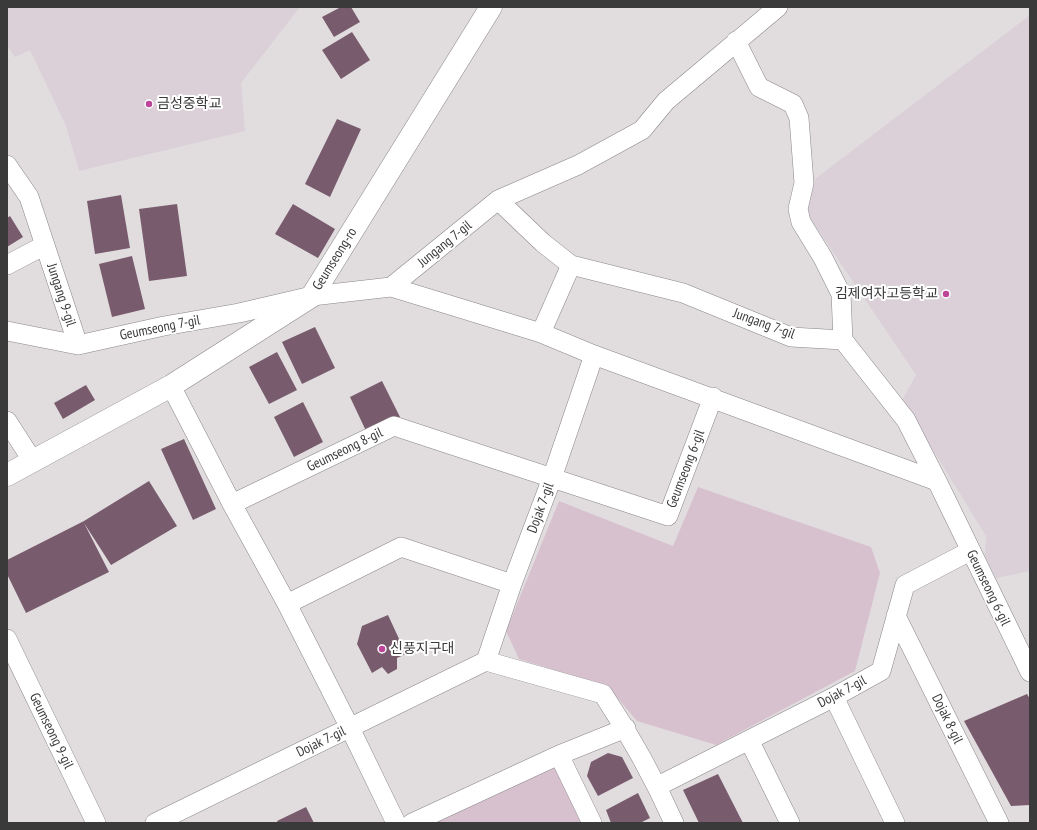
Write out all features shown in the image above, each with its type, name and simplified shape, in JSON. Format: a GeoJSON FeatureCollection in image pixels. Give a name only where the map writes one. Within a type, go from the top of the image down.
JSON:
{"type":"FeatureCollection","features":[{"type":"Feature","properties":{"kind":"street","name":"Geumseong-ro"},"geometry":{"type":"LineString","coordinates":[[7,475],[32,460],[171,386],[312,296],[491,7]]}},
{"type":"Feature","properties":{"kind":"street","name":"Jungang 7-gil"},"geometry":{"type":"LineString","coordinates":[[392,287],[498,200],[578,165],[642,130],[666,101],[736,41],[769,9]]}},
{"type":"Feature","properties":{"kind":"street"},"geometry":{"type":"LineString","coordinates":[[736,41],[759,87],[793,104],[799,118],[804,183],[798,209],[801,222],[823,258],[841,294],[844,340]]}},
{"type":"Feature","properties":{"kind":"street","name":"Jungang 9-gil"},"geometry":{"type":"LineString","coordinates":[[7,165],[30,197],[78,345]]}},
{"type":"Feature","properties":{"kind":"street","name":"Jungang 7-gil"},"geometry":{"type":"LineString","coordinates":[[498,200],[543,243],[571,265],[683,293],[791,336],[844,340]]}},
{"type":"Feature","properties":{"kind":"street","name":"Jungang 9-gil"},"geometry":{"type":"LineString","coordinates":[[7,265],[45,245]]}},
{"type":"Feature","properties":{"kind":"street"},"geometry":{"type":"LineString","coordinates":[[540,333],[571,265]]}},
{"type":"Feature","properties":{"kind":"street"},"geometry":{"type":"LineString","coordinates":[[312,296],[392,287],[540,333],[594,355],[713,397],[937,481]]}},
{"type":"Feature","properties":{"kind":"street","name":"Geumseong 7-gil"},"geometry":{"type":"LineString","coordinates":[[7,331],[78,345],[164,326],[239,313],[312,296]]}},
{"type":"Feature","properties":{"kind":"street","name":"Geumseong 6-gil"},"geometry":{"type":"LineString","coordinates":[[844,340],[906,420],[1030,672]]}},
{"type":"Feature","properties":{"kind":"street","name":"Dojak 7-gil"},"geometry":{"type":"LineString","coordinates":[[155,823],[486,661],[512,584],[552,478],[594,355]]}},
{"type":"Feature","properties":{"kind":"street"},"geometry":{"type":"LineString","coordinates":[[171,386],[232,504],[287,604],[396,823]]}},
{"type":"Feature","properties":{"kind":"street","name":"Geumseong 6-gil"},"geometry":{"type":"LineString","coordinates":[[552,478],[668,516],[713,397]]}},
{"type":"Feature","properties":{"kind":"street"},"geometry":{"type":"LineString","coordinates":[[7,421],[32,460]]}},
{"type":"Feature","properties":{"kind":"street","name":"Geumseong 8-gil"},"geometry":{"type":"LineString","coordinates":[[232,504],[394,426],[552,478]]}},
{"type":"Feature","properties":{"kind":"street"},"geometry":{"type":"LineString","coordinates":[[287,604],[401,547],[512,584]]}},
{"type":"Feature","properties":{"kind":"street","name":"Dojak 7-gil"},"geometry":{"type":"LineString","coordinates":[[658,786],[834,697],[881,671],[905,586],[970,551]]}},
{"type":"Feature","properties":{"kind":"street","name":"Dojak 8-gil"},"geometry":{"type":"LineString","coordinates":[[896,616],[999,823]]}},
{"type":"Feature","properties":{"kind":"street","name":"Geumseong 9-gil"},"geometry":{"type":"LineString","coordinates":[[7,639],[96,823]]}},
{"type":"Feature","properties":{"kind":"street"},"geometry":{"type":"LineString","coordinates":[[486,661],[603,694],[626,728],[658,786],[674,823]]}},
{"type":"Feature","properties":{"kind":"street"},"geometry":{"type":"LineString","coordinates":[[834,697],[895,823]]}},
{"type":"Feature","properties":{"kind":"street"},"geometry":{"type":"LineString","coordinates":[[412,823],[560,755],[626,728]]}},
{"type":"Feature","properties":{"kind":"street"},"geometry":{"type":"LineString","coordinates":[[750,740],[790,823]]}},
{"type":"Feature","properties":{"kind":"street"},"geometry":{"type":"LineString","coordinates":[[560,755],[592,823]]}},
{"type":"Feature","properties":{"kind":"shaded area","name":"금성중학교"},"geometry":{"type":"Polygon","coordinates":[[[7,7],[300,7],[241,83],[245,131],[79,171],[66,126],[30,50],[15,57],[7,46],[7,7]]]}},
{"type":"Feature","properties":{"kind":"shaded area","name":"김제여자고등학교"},"geometry":{"type":"Polygon","coordinates":[[[1030,15],[1030,571],[996,578],[985,556],[986,536],[902,400],[916,375],[806,212],[815,179],[1030,15]]]}},
{"type":"Feature","properties":{"kind":"shaded area"},"geometry":{"type":"Polygon","coordinates":[[[698,487],[871,547],[880,573],[855,671],[716,745],[637,721],[608,687],[519,659],[506,631],[559,501],[673,546],[698,487]]]}},
{"type":"Feature","properties":{"kind":"shaded area"},"geometry":{"type":"Polygon","coordinates":[[[556,767],[581,823],[429,823],[556,767]]]}},
{"type":"Feature","properties":{"kind":"building"},"geometry":{"type":"Polygon","coordinates":[[[341,7],[351,7],[360,22],[334,37],[322,17],[341,7]]]}},
{"type":"Feature","properties":{"kind":"building"},"geometry":{"type":"Polygon","coordinates":[[[352,32],[370,60],[341,79],[322,50],[352,32]]]}},
{"type":"Feature","properties":{"kind":"building"},"geometry":{"type":"Polygon","coordinates":[[[337,119],[361,129],[330,197],[305,184],[337,119]]]}},
{"type":"Feature","properties":{"kind":"building"},"geometry":{"type":"Polygon","coordinates":[[[121,195],[130,248],[95,254],[87,201],[121,195]]]}},
{"type":"Feature","properties":{"kind":"building"},"geometry":{"type":"Polygon","coordinates":[[[177,204],[187,276],[149,281],[139,209],[177,204]]]}},
{"type":"Feature","properties":{"kind":"building"},"geometry":{"type":"Polygon","coordinates":[[[293,204],[335,229],[318,258],[275,234],[293,204]]]}},
{"type":"Feature","properties":{"kind":"building"},"geometry":{"type":"Polygon","coordinates":[[[10,216],[23,237],[7,247],[7,218],[10,216]]]}},
{"type":"Feature","properties":{"kind":"building"},"geometry":{"type":"Polygon","coordinates":[[[132,256],[145,309],[112,317],[99,264],[132,256]]]}},
{"type":"Feature","properties":{"kind":"building"},"geometry":{"type":"Polygon","coordinates":[[[315,327],[335,368],[302,384],[282,342],[315,327]]]}},
{"type":"Feature","properties":{"kind":"building"},"geometry":{"type":"Polygon","coordinates":[[[277,352],[297,390],[269,404],[249,367],[277,352]]]}},
{"type":"Feature","properties":{"kind":"building"},"geometry":{"type":"Polygon","coordinates":[[[382,381],[400,417],[367,433],[350,397],[382,381]]]}},
{"type":"Feature","properties":{"kind":"building"},"geometry":{"type":"Polygon","coordinates":[[[86,385],[95,400],[63,419],[54,403],[86,385]]]}},
{"type":"Feature","properties":{"kind":"building"},"geometry":{"type":"Polygon","coordinates":[[[303,402],[323,442],[294,457],[274,417],[303,402]]]}},
{"type":"Feature","properties":{"kind":"building"},"geometry":{"type":"Polygon","coordinates":[[[184,439],[216,509],[193,520],[161,449],[184,439]]]}},
{"type":"Feature","properties":{"kind":"building"},"geometry":{"type":"Polygon","coordinates":[[[149,481],[177,526],[111,565],[84,523],[109,572],[26,613],[7,574],[7,560],[84,521],[149,481]]]}},
{"type":"Feature","properties":{"kind":"building","name":"신풍지구대"},"geometry":{"type":"Polygon","coordinates":[[[388,615],[406,654],[397,658],[397,669],[388,674],[382,667],[372,673],[357,644],[362,626],[388,615]]]}},
{"type":"Feature","properties":{"kind":"building"},"geometry":{"type":"Polygon","coordinates":[[[1027,694],[1030,699],[1030,805],[1011,806],[964,721],[1027,694]]]}},
{"type":"Feature","properties":{"kind":"building"},"geometry":{"type":"Polygon","coordinates":[[[608,753],[622,757],[633,778],[598,796],[587,776],[591,762],[608,753]]]}},
{"type":"Feature","properties":{"kind":"building"},"geometry":{"type":"Polygon","coordinates":[[[718,774],[743,823],[699,823],[683,790],[718,774]]]}},
{"type":"Feature","properties":{"kind":"building"},"geometry":{"type":"Polygon","coordinates":[[[638,793],[650,818],[640,823],[611,823],[606,810],[638,793]]]}},
{"type":"Feature","properties":{"kind":"building"},"geometry":{"type":"Polygon","coordinates":[[[306,807],[314,823],[278,823],[277,821],[306,807]]]}},
{"type":"Feature","properties":{"kind":"place","name":"금성중학교"},"geometry":{"type":"Point","coordinates":[149,104]}},
{"type":"Feature","properties":{"kind":"place","name":"김제여자고등학교"},"geometry":{"type":"Point","coordinates":[946,294]}},
{"type":"Feature","properties":{"kind":"place","name":"신풍지구대"},"geometry":{"type":"Point","coordinates":[382,649]}}]}
